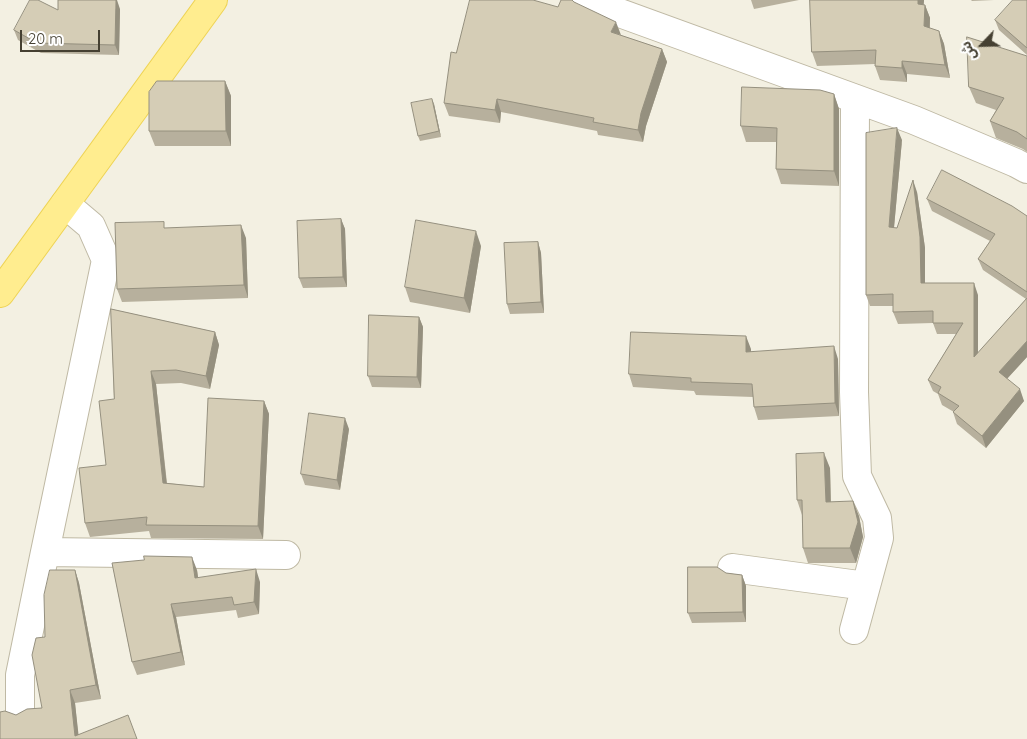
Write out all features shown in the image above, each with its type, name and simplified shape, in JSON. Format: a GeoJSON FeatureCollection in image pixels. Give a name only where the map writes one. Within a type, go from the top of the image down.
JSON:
{"type":"FeatureCollection","features":[{"type":"Feature","properties":{"kind":"main road"},"geometry":{"type":"LineString","coordinates":[[0,293],[213,0]]}},
{"type":"Feature","properties":{"kind":"street"},"geometry":{"type":"LineString","coordinates":[[584,0],[914,120],[1016,162],[1027,169]]}},
{"type":"Feature","properties":{"kind":"street"},"geometry":{"type":"LineString","coordinates":[[854,630],[879,538],[877,518],[857,476],[854,372],[855,99]]}},
{"type":"Feature","properties":{"kind":"street"},"geometry":{"type":"LineString","coordinates":[[20,713],[20,675],[106,260],[90,226],[64,204]]}},
{"type":"Feature","properties":{"kind":"street"},"geometry":{"type":"LineString","coordinates":[[45,552],[286,555]]}},
{"type":"Feature","properties":{"kind":"street"},"geometry":{"type":"LineString","coordinates":[[732,568],[866,586]]}},
{"type":"Feature","properties":{"kind":"building"},"geometry":{"type":"Polygon","coordinates":[[[30,0],[38,0],[58,10],[58,0],[116,0],[115,45],[37,43],[14,30],[30,0]]]}},
{"type":"Feature","properties":{"kind":"building"},"geometry":{"type":"Polygon","coordinates":[[[470,0],[533,0],[558,7],[561,0],[572,0],[616,22],[611,32],[662,49],[641,113],[638,130],[593,122],[594,118],[497,99],[495,110],[444,103],[451,52],[456,53],[470,0]]]}},
{"type":"Feature","properties":{"kind":"building"},"geometry":{"type":"Polygon","coordinates":[[[810,0],[918,0],[918,4],[925,5],[924,26],[939,31],[945,65],[902,61],[902,68],[875,66],[876,50],[812,52],[810,0]]]}},
{"type":"Feature","properties":{"kind":"building"},"geometry":{"type":"Polygon","coordinates":[[[1013,0],[1027,0],[1027,48],[995,20],[1013,0]]]}},
{"type":"Feature","properties":{"kind":"building"},"geometry":{"type":"Polygon","coordinates":[[[967,37],[1027,56],[1027,139],[1017,132],[990,121],[1004,98],[969,87],[967,37]]]}},
{"type":"Feature","properties":{"kind":"building"},"geometry":{"type":"Polygon","coordinates":[[[157,81],[225,81],[226,131],[149,131],[149,92],[157,81]]]}},
{"type":"Feature","properties":{"kind":"building"},"geometry":{"type":"Polygon","coordinates":[[[742,87],[820,90],[834,94],[834,171],[776,169],[777,128],[741,126],[742,87]]]}},
{"type":"Feature","properties":{"kind":"building"},"geometry":{"type":"Polygon","coordinates":[[[432,99],[439,131],[418,136],[411,103],[432,99]]]}},
{"type":"Feature","properties":{"kind":"building"},"geometry":{"type":"Polygon","coordinates":[[[897,128],[889,227],[897,228],[913,180],[920,237],[921,283],[974,283],[974,357],[1027,298],[1027,341],[999,372],[1020,389],[982,436],[953,412],[959,406],[938,393],[941,387],[928,380],[963,323],[933,323],[933,311],[893,312],[893,294],[866,295],[866,133],[897,128]]]}},
{"type":"Feature","properties":{"kind":"building"},"geometry":{"type":"Polygon","coordinates":[[[942,170],[1012,206],[1027,216],[1027,292],[978,259],[995,234],[927,199],[942,170]]]}},
{"type":"Feature","properties":{"kind":"building"},"geometry":{"type":"Polygon","coordinates":[[[341,219],[343,277],[299,278],[297,221],[341,219]]]}},
{"type":"Feature","properties":{"kind":"building"},"geometry":{"type":"Polygon","coordinates":[[[416,220],[476,231],[464,298],[405,287],[416,220]]]}},
{"type":"Feature","properties":{"kind":"building"},"geometry":{"type":"Polygon","coordinates":[[[164,222],[164,228],[241,225],[244,285],[117,289],[115,223],[164,222]]]}},
{"type":"Feature","properties":{"kind":"building"},"geometry":{"type":"Polygon","coordinates":[[[538,242],[541,302],[507,304],[504,243],[538,242]]]}},
{"type":"Feature","properties":{"kind":"building"},"geometry":{"type":"Polygon","coordinates":[[[111,309],[215,332],[206,376],[176,370],[151,371],[163,483],[204,487],[208,398],[264,401],[258,526],[146,525],[147,517],[85,523],[79,468],[106,465],[99,401],[114,399],[111,309]]]}},
{"type":"Feature","properties":{"kind":"building"},"geometry":{"type":"Polygon","coordinates":[[[369,315],[419,317],[417,377],[368,376],[369,315]]]}},
{"type":"Feature","properties":{"kind":"building"},"geometry":{"type":"Polygon","coordinates":[[[631,332],[746,336],[746,352],[834,346],[835,403],[754,407],[752,384],[691,382],[691,378],[629,374],[631,332]]]}},
{"type":"Feature","properties":{"kind":"building"},"geometry":{"type":"Polygon","coordinates":[[[309,413],[345,418],[337,480],[301,474],[309,413]]]}},
{"type":"Feature","properties":{"kind":"building"},"geometry":{"type":"Polygon","coordinates":[[[824,453],[826,502],[853,501],[858,522],[850,548],[803,548],[802,500],[797,500],[796,454],[824,453]]]}},
{"type":"Feature","properties":{"kind":"building"},"geometry":{"type":"Polygon","coordinates":[[[144,556],[192,557],[195,578],[256,569],[254,602],[234,605],[232,597],[171,604],[181,652],[132,662],[112,563],[144,560],[144,556]]]}},
{"type":"Feature","properties":{"kind":"building"},"geometry":{"type":"Polygon","coordinates":[[[688,567],[717,567],[726,573],[742,575],[743,612],[688,613],[688,567]]]}},
{"type":"Feature","properties":{"kind":"building"},"geometry":{"type":"Polygon","coordinates":[[[50,570],[75,570],[96,685],[70,690],[75,736],[128,715],[137,739],[0,739],[0,712],[5,711],[16,715],[27,709],[42,708],[32,655],[36,638],[45,637],[44,595],[50,570]]]}}]}
